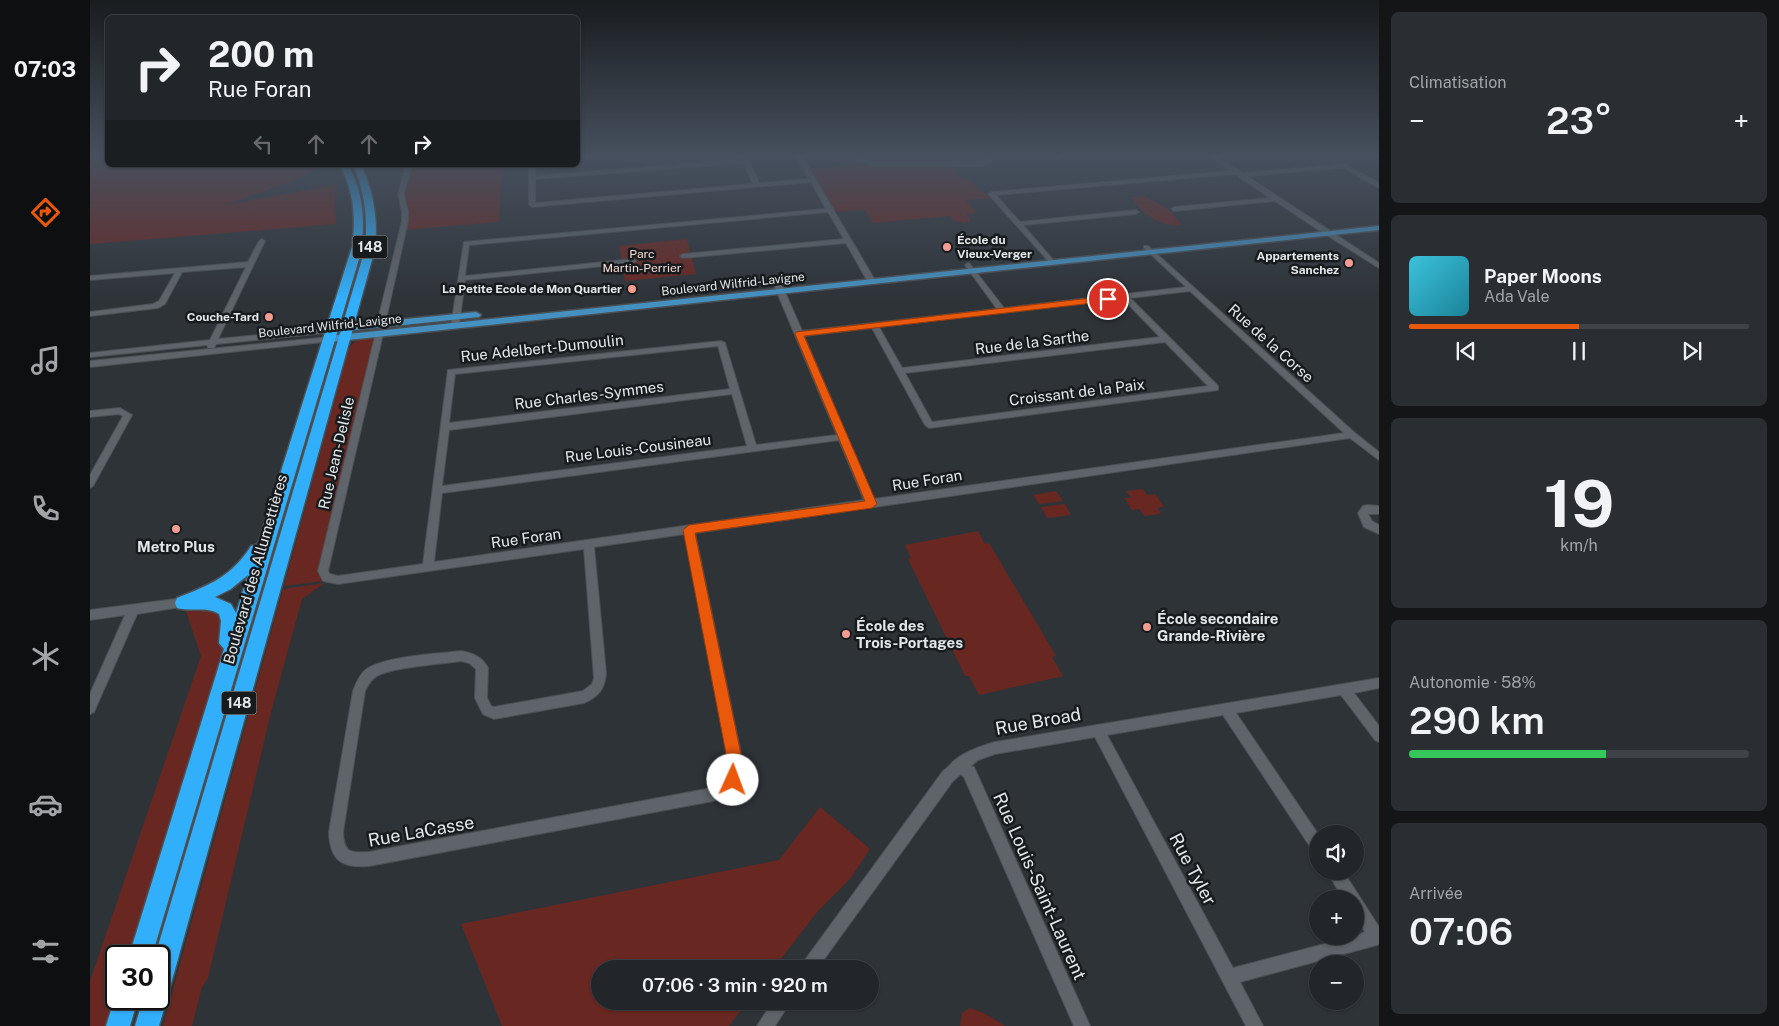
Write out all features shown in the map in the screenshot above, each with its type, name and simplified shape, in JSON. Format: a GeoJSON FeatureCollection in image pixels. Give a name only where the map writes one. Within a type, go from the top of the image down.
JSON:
{"type":"FeatureCollection","features":[{"type":"Feature","properties":{"kind":"highway","name":"Boulevard des Allumettières"},"geometry":{"type":"LineString","coordinates":[[170,945],[338,333],[360,228],[359,204]]}},
{"type":"Feature","properties":{"kind":"highway","name":"Boulevard des Allumettières"},"geometry":{"type":"LineString","coordinates":[[143,945],[272,522],[338,333],[364,272],[373,229],[370,204]]}},
{"type":"Feature","properties":{"kind":"highway"},"geometry":{"type":"LineString","coordinates":[[183,603],[220,588],[238,576],[248,564],[272,522]]}},
{"type":"Feature","properties":{"kind":"highway"},"geometry":{"type":"LineString","coordinates":[[183,603],[208,602],[221,604],[228,613],[229,638],[221,685]]}},
{"type":"Feature","properties":{"kind":"highway"},"geometry":{"type":"LineString","coordinates":[[118,1026],[123,1010]]}},
{"type":"Feature","properties":{"kind":"highway"},"geometry":{"type":"LineString","coordinates":[[147,1026],[152,1010]]}},
{"type":"Feature","properties":{"kind":"main road","name":"Boulevard Wilfrid-Lavigne"},"geometry":{"type":"LineString","coordinates":[[1149,250],[1379,222]]}},
{"type":"Feature","properties":{"kind":"main road","name":"Boulevard Wilfrid-Lavigne"},"geometry":{"type":"LineString","coordinates":[[338,333],[1379,228]]}},
{"type":"Feature","properties":{"kind":"street","name":"Rue Jean-Delisle"},"geometry":{"type":"LineString","coordinates":[[327,578],[324,571],[404,221],[403,204]]}},
{"type":"Feature","properties":{"kind":"street"},"geometry":{"type":"LineString","coordinates":[[532,204],[545,204]]}},
{"type":"Feature","properties":{"kind":"street"},"geometry":{"type":"LineString","coordinates":[[828,204],[870,279]]}},
{"type":"Feature","properties":{"kind":"street"},"geometry":{"type":"LineString","coordinates":[[1000,204],[1050,260]]}},
{"type":"Feature","properties":{"kind":"street"},"geometry":{"type":"LineString","coordinates":[[1174,208],[1221,204]]}},
{"type":"Feature","properties":{"kind":"street"},"geometry":{"type":"LineString","coordinates":[[1283,204],[1379,266]]}},
{"type":"Feature","properties":{"kind":"street"},"geometry":{"type":"LineString","coordinates":[[455,322],[466,243],[832,210]]}},
{"type":"Feature","properties":{"kind":"street"},"geometry":{"type":"LineString","coordinates":[[1017,224],[1136,212]]}},
{"type":"Feature","properties":{"kind":"street"},"geometry":{"type":"LineString","coordinates":[[683,256],[848,241]]}},
{"type":"Feature","properties":{"kind":"street"},"geometry":{"type":"LineString","coordinates":[[208,351],[262,242]]}},
{"type":"Feature","properties":{"kind":"street","name":"Rue de la Corse"},"geometry":{"type":"LineString","coordinates":[[1149,250],[1352,435],[1379,457]]}},
{"type":"Feature","properties":{"kind":"street"},"geometry":{"type":"LineString","coordinates":[[462,278],[633,261]]}},
{"type":"Feature","properties":{"kind":"street"},"geometry":{"type":"LineString","coordinates":[[90,278],[251,264]]}},
{"type":"Feature","properties":{"kind":"street"},"geometry":{"type":"LineString","coordinates":[[970,268],[1002,311]]}},
{"type":"Feature","properties":{"kind":"street"},"geometry":{"type":"LineString","coordinates":[[90,314],[155,306],[162,302],[180,270]]}},
{"type":"Feature","properties":{"kind":"street"},"geometry":{"type":"LineString","coordinates":[[780,288],[872,504]]}},
{"type":"Feature","properties":{"kind":"street"},"geometry":{"type":"LineString","coordinates":[[799,334],[1192,289]]}},
{"type":"Feature","properties":{"kind":"street","name":"Croissant de la Paix"},"geometry":{"type":"LineString","coordinates":[[874,325],[928,425],[1215,388],[1125,297]]}},
{"type":"Feature","properties":{"kind":"street","name":"Boulevard Wilfrid-Lavigne"},"geometry":{"type":"LineString","coordinates":[[90,355],[213,342],[338,333]]}},
{"type":"Feature","properties":{"kind":"street","name":"Boulevard Wilfrid-Lavigne"},"geometry":{"type":"LineString","coordinates":[[90,364],[208,351],[338,333]]}},
{"type":"Feature","properties":{"kind":"street","name":"Rue de la Sarthe"},"geometry":{"type":"LineString","coordinates":[[900,371],[1167,339]]}},
{"type":"Feature","properties":{"kind":"street","name":"Rue Adelbert-Dumoulin"},"geometry":{"type":"LineString","coordinates":[[428,567],[451,372],[721,343],[752,448]]}},
{"type":"Feature","properties":{"kind":"street","name":"Rue Charles-Symmes"},"geometry":{"type":"LineString","coordinates":[[445,427],[735,391]]}},
{"type":"Feature","properties":{"kind":"street"},"geometry":{"type":"LineString","coordinates":[[90,414],[120,411],[128,415],[90,484]]}},
{"type":"Feature","properties":{"kind":"street","name":"Rue Foran"},"geometry":{"type":"LineString","coordinates":[[327,578],[338,580],[589,545],[1352,435]]}},
{"type":"Feature","properties":{"kind":"street","name":"Rue Louis-Cousineau"},"geometry":{"type":"LineString","coordinates":[[437,490],[842,437]]}},
{"type":"Feature","properties":{"kind":"street"},"geometry":{"type":"LineString","coordinates":[[1379,510],[1367,509],[1362,513],[1368,524],[1379,530]]}},
{"type":"Feature","properties":{"kind":"street","name":"Rue LaCasse"},"geometry":{"type":"LineString","coordinates":[[589,545],[600,673],[597,688],[584,698],[494,713],[487,710],[481,698],[482,668],[479,663],[468,657],[461,656],[385,668],[371,673],[359,691],[336,832],[337,850],[342,856],[350,860],[369,859],[713,794],[724,789],[733,780],[736,764],[689,530]]}},
{"type":"Feature","properties":{"kind":"street"},"geometry":{"type":"LineString","coordinates":[[90,615],[183,603]]}},
{"type":"Feature","properties":{"kind":"street"},"geometry":{"type":"LineString","coordinates":[[90,708],[133,609]]}},
{"type":"Feature","properties":{"kind":"street","name":"Rue Broad"},"geometry":{"type":"LineString","coordinates":[[814,960],[948,776],[959,765],[974,755],[995,748],[1379,683]]}},
{"type":"Feature","properties":{"kind":"street"},"geometry":{"type":"LineString","coordinates":[[1344,689],[1379,736]]}},
{"type":"Feature","properties":{"kind":"street"},"geometry":{"type":"LineString","coordinates":[[1226,709],[1309,833]]}},
{"type":"Feature","properties":{"kind":"street","name":"Rue Tyler"},"geometry":{"type":"LineString","coordinates":[[1098,731],[1255,1026]]}},
{"type":"Feature","properties":{"kind":"street","name":"Rue Louis-Saint-Laurent"},"geometry":{"type":"LineString","coordinates":[[959,765],[969,772],[1082,1026]]}},
{"type":"Feature","properties":{"kind":"street"},"geometry":{"type":"LineString","coordinates":[[1229,977],[1378,936],[1364,916]]}},
{"type":"Feature","properties":{"kind":"street"},"geometry":{"type":"LineString","coordinates":[[765,1026],[777,1010]]}},
{"type":"Feature","properties":{"kind":"green space"},"geometry":{"type":"Polygon","coordinates":[[[90,204],[335,204],[336,224],[90,244],[90,204]]]}},
{"type":"Feature","properties":{"kind":"green space"},"geometry":{"type":"Polygon","coordinates":[[[402,204],[500,204],[499,222],[403,230],[402,204]]]}},
{"type":"Feature","properties":{"kind":"green space"},"geometry":{"type":"Polygon","coordinates":[[[828,204],[969,204],[977,213],[966,214],[970,220],[965,223],[954,221],[950,216],[873,223],[865,210],[833,212],[828,204]]]}},
{"type":"Feature","properties":{"kind":"green space"},"geometry":{"type":"Polygon","coordinates":[[[1136,204],[1159,204],[1168,209],[1182,225],[1159,222],[1136,204]]]}},
{"type":"Feature","properties":{"kind":"green space","name":"Parc Martin-Perrier"},"geometry":{"type":"Polygon","coordinates":[[[687,239],[696,274],[625,281],[619,246],[687,239]]]}},
{"type":"Feature","properties":{"kind":"green space"},"geometry":{"type":"Polygon","coordinates":[[[373,337],[376,339],[319,571],[322,581],[284,586],[348,351],[358,340],[373,337]]]}},
{"type":"Feature","properties":{"kind":"green space"},"geometry":{"type":"Polygon","coordinates":[[[320,400],[268,588],[259,589],[317,401],[320,400]]]}},
{"type":"Feature","properties":{"kind":"green space"},"geometry":{"type":"Polygon","coordinates":[[[1143,489],[1147,495],[1155,494],[1164,507],[1157,508],[1161,514],[1144,516],[1139,509],[1132,510],[1124,498],[1131,498],[1126,491],[1143,489]]]}},
{"type":"Feature","properties":{"kind":"green space"},"geometry":{"type":"Polygon","coordinates":[[[1056,491],[1063,501],[1039,504],[1033,495],[1056,491]]]}},
{"type":"Feature","properties":{"kind":"green space"},"geometry":{"type":"Polygon","coordinates":[[[1065,504],[1071,515],[1047,518],[1041,507],[1065,504]]]}},
{"type":"Feature","properties":{"kind":"green space"},"geometry":{"type":"Polygon","coordinates":[[[978,531],[985,544],[989,543],[1056,656],[1052,657],[1063,676],[979,695],[969,676],[965,676],[908,559],[911,558],[905,545],[978,531]]]}},
{"type":"Feature","properties":{"kind":"green space"},"geometry":{"type":"Polygon","coordinates":[[[324,583],[302,599],[271,712],[208,978],[202,987],[192,1026],[163,1026],[167,1010],[170,1010],[170,1001],[283,589],[324,583]]]}},
{"type":"Feature","properties":{"kind":"green space"},"geometry":{"type":"Polygon","coordinates":[[[266,592],[164,945],[150,945],[257,594],[266,592]]]}},
{"type":"Feature","properties":{"kind":"green space"},"geometry":{"type":"Polygon","coordinates":[[[220,605],[225,650],[131,945],[105,945],[105,1010],[110,1010],[105,1026],[90,1026],[90,981],[201,656],[184,606],[220,605]]]}},
{"type":"Feature","properties":{"kind":"green space"},"geometry":{"type":"Polygon","coordinates":[[[820,807],[870,849],[850,879],[818,911],[780,960],[591,960],[591,1010],[741,1010],[729,1026],[502,1026],[461,924],[779,860],[820,807]]]}},
{"type":"Feature","properties":{"kind":"green space"},"geometry":{"type":"Polygon","coordinates":[[[970,1008],[986,1014],[1005,1026],[960,1026],[962,1013],[970,1008]]]}},
{"type":"Feature","properties":{"kind":"place","name":"École du Vieux-Verger"},"geometry":{"type":"Point","coordinates":[947,247]}},
{"type":"Feature","properties":{"kind":"place","name":"Appartements Sanchez"},"geometry":{"type":"Point","coordinates":[1349,263]}},
{"type":"Feature","properties":{"kind":"place","name":"La Petite Ecole de Mon Quartier"},"geometry":{"type":"Point","coordinates":[632,289]}},
{"type":"Feature","properties":{"kind":"place","name":"Couche-Tard"},"geometry":{"type":"Point","coordinates":[269,317]}},
{"type":"Feature","properties":{"kind":"place","name":"Metro Plus"},"geometry":{"type":"Point","coordinates":[176,529]}},
{"type":"Feature","properties":{"kind":"place","name":"École secondaire Grande-Rivière"},"geometry":{"type":"Point","coordinates":[1147,627]}},
{"type":"Feature","properties":{"kind":"place","name":"École des Trois-Portages"},"geometry":{"type":"Point","coordinates":[846,634]}},
{"type":"Feature","properties":{"kind":"route"},"geometry":{"type":"LineString","coordinates":[[733,780],[736,764],[689,530],[872,504],[799,334],[1108,299]]}}]}
